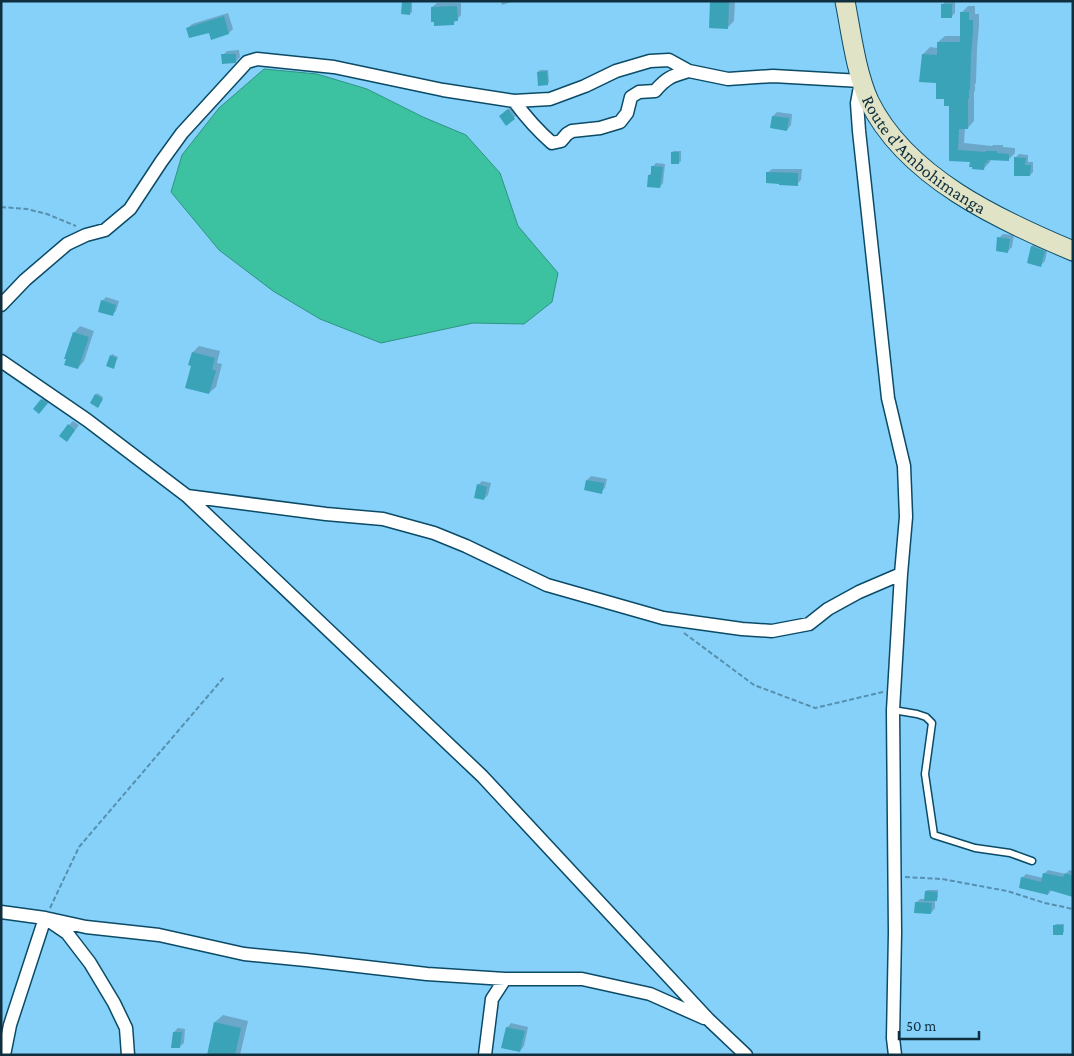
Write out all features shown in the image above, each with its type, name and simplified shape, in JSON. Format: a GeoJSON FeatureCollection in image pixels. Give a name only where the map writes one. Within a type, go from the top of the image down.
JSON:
{"type":"FeatureCollection","features":[{"type":"Feature","properties":{"kind":"street","name":"Route d'Ambohimanga"},"geometry":{"type":"LineString","coordinates":[[845,1],[861,81],[869,101],[882,124],[899,145],[926,170],[962,196],[1027,231],[1073,251]]}},
{"type":"Feature","properties":{"kind":"street"},"geometry":{"type":"LineString","coordinates":[[1,304],[25,280],[67,244],[86,235],[105,230],[130,208],[182,133],[248,62],[257,59],[334,67],[443,90],[514,101],[550,99],[586,86],[616,71],[650,60],[669,60],[690,71],[728,79],[772,76],[861,81],[857,103],[858,121],[888,398],[904,466],[906,516],[893,710],[895,876],[893,1038],[895,1055]]}},
{"type":"Feature","properties":{"kind":"street"},"geometry":{"type":"LineString","coordinates":[[514,101],[528,120],[552,143],[561,141],[572,131],[600,128],[620,122],[627,113],[631,97],[639,92],[655,91],[664,80],[690,71]]}},
{"type":"Feature","properties":{"kind":"street"},"geometry":{"type":"LineString","coordinates":[[1,361],[87,420],[187,496],[482,776],[709,1020],[746,1055]]}},
{"type":"Feature","properties":{"kind":"street"},"geometry":{"type":"LineString","coordinates":[[187,496],[326,514],[384,519],[466,546],[546,585],[664,618],[742,629],[772,631],[809,624],[828,609],[859,592],[901,574]]}},
{"type":"Feature","properties":{"kind":"street"},"geometry":{"type":"LineString","coordinates":[[1,912],[46,918],[86,927],[159,934],[244,954],[427,974],[505,979],[582,979],[650,994],[709,1020]]}},
{"type":"Feature","properties":{"kind":"street"},"geometry":{"type":"LineString","coordinates":[[4,1055],[10,1025],[46,918]]}},
{"type":"Feature","properties":{"kind":"street"},"geometry":{"type":"LineString","coordinates":[[46,918],[67,933],[90,963],[105,987],[126,1028],[128,1055]]}},
{"type":"Feature","properties":{"kind":"street"},"geometry":{"type":"LineString","coordinates":[[485,1055],[492,999],[505,979]]}},
{"type":"Feature","properties":{"kind":"lane"},"geometry":{"type":"LineString","coordinates":[[893,710],[917,714],[926,717],[932,723],[925,774],[934,835],[974,848],[1032,860]]}},
{"type":"Feature","properties":{"kind":"path"},"geometry":{"type":"LineString","coordinates":[[1,207],[27,209],[48,214],[93,233]]}},
{"type":"Feature","properties":{"kind":"path"},"geometry":{"type":"LineString","coordinates":[[664,618],[754,685],[816,708],[895,690]]}},
{"type":"Feature","properties":{"kind":"path"},"geometry":{"type":"LineString","coordinates":[[46,918],[79,847],[225,676]]}},
{"type":"Feature","properties":{"kind":"path"},"geometry":{"type":"LineString","coordinates":[[895,876],[942,879],[1007,891],[1045,903],[1073,909]]}},
{"type":"Feature","properties":{"kind":"shaded area"},"geometry":{"type":"Polygon","coordinates":[[[264,69],[317,74],[367,89],[423,117],[466,135],[500,173],[518,226],[558,273],[552,302],[524,324],[473,323],[381,343],[320,319],[273,291],[219,250],[171,192],[182,155],[219,108],[264,69]]]}},
{"type":"Feature","properties":{"kind":"building"},"geometry":{"type":"Polygon","coordinates":[[[710,1],[729,1],[728,29],[709,28],[710,1]]]}},
{"type":"Feature","properties":{"kind":"building"},"geometry":{"type":"Polygon","coordinates":[[[402,2],[411,3],[410,15],[401,14],[402,2]]]}},
{"type":"Feature","properties":{"kind":"building"},"geometry":{"type":"Polygon","coordinates":[[[941,4],[952,4],[952,18],[941,18],[941,4]]]}},
{"type":"Feature","properties":{"kind":"building"},"geometry":{"type":"Polygon","coordinates":[[[457,6],[458,21],[454,21],[454,25],[434,26],[434,22],[431,22],[431,7],[457,6]]]}},
{"type":"Feature","properties":{"kind":"building"},"geometry":{"type":"Polygon","coordinates":[[[960,12],[969,12],[969,20],[973,20],[973,32],[968,99],[968,129],[959,129],[958,150],[997,151],[997,153],[1009,154],[1009,161],[988,160],[985,163],[984,170],[972,169],[972,167],[969,167],[970,162],[949,161],[949,106],[944,106],[944,99],[936,99],[936,83],[919,82],[922,54],[937,55],[937,42],[960,42],[960,12]]]}},
{"type":"Feature","properties":{"kind":"building"},"geometry":{"type":"Polygon","coordinates":[[[224,16],[229,34],[211,40],[209,33],[189,38],[186,28],[224,16]]]}},
{"type":"Feature","properties":{"kind":"building"},"geometry":{"type":"Polygon","coordinates":[[[221,54],[236,54],[236,62],[222,64],[221,54]]]}},
{"type":"Feature","properties":{"kind":"building"},"geometry":{"type":"Polygon","coordinates":[[[547,71],[548,85],[538,86],[537,72],[547,71]]]}},
{"type":"Feature","properties":{"kind":"building"},"geometry":{"type":"Polygon","coordinates":[[[508,109],[515,119],[506,126],[499,116],[508,109]]]}},
{"type":"Feature","properties":{"kind":"building"},"geometry":{"type":"Polygon","coordinates":[[[772,116],[789,118],[787,131],[770,128],[772,116]]]}},
{"type":"Feature","properties":{"kind":"building"},"geometry":{"type":"Polygon","coordinates":[[[671,152],[679,152],[679,164],[671,164],[671,152]]]}},
{"type":"Feature","properties":{"kind":"building"},"geometry":{"type":"Polygon","coordinates":[[[1014,157],[1026,158],[1025,165],[1031,165],[1030,176],[1014,176],[1014,157]]]}},
{"type":"Feature","properties":{"kind":"building"},"geometry":{"type":"Polygon","coordinates":[[[651,166],[663,167],[660,188],[647,187],[648,175],[651,175],[651,166]]]}},
{"type":"Feature","properties":{"kind":"building"},"geometry":{"type":"Polygon","coordinates":[[[766,172],[798,173],[798,186],[766,183],[766,172]]]}},
{"type":"Feature","properties":{"kind":"building"},"geometry":{"type":"Polygon","coordinates":[[[997,237],[1010,239],[1008,253],[996,251],[997,237]]]}},
{"type":"Feature","properties":{"kind":"building"},"geometry":{"type":"Polygon","coordinates":[[[1031,246],[1045,251],[1041,267],[1027,263],[1031,246]]]}},
{"type":"Feature","properties":{"kind":"building"},"geometry":{"type":"Polygon","coordinates":[[[101,300],[116,305],[113,316],[98,312],[101,300]]]}},
{"type":"Feature","properties":{"kind":"building"},"geometry":{"type":"Polygon","coordinates":[[[73,332],[89,337],[78,369],[64,365],[66,359],[64,359],[73,332]]]}},
{"type":"Feature","properties":{"kind":"building"},"geometry":{"type":"Polygon","coordinates":[[[192,352],[215,358],[212,369],[216,371],[209,394],[185,388],[191,366],[188,365],[192,352]]]}},
{"type":"Feature","properties":{"kind":"building"},"geometry":{"type":"Polygon","coordinates":[[[110,355],[117,358],[114,369],[106,366],[110,355]]]}},
{"type":"Feature","properties":{"kind":"building"},"geometry":{"type":"Polygon","coordinates":[[[95,394],[103,399],[98,408],[90,403],[95,394]]]}},
{"type":"Feature","properties":{"kind":"building"},"geometry":{"type":"Polygon","coordinates":[[[41,399],[48,403],[39,414],[33,409],[41,399]]]}},
{"type":"Feature","properties":{"kind":"building"},"geometry":{"type":"Polygon","coordinates":[[[68,424],[75,430],[67,442],[59,436],[68,424]]]}},
{"type":"Feature","properties":{"kind":"building"},"geometry":{"type":"Polygon","coordinates":[[[586,480],[604,483],[602,494],[584,490],[586,480]]]}},
{"type":"Feature","properties":{"kind":"building"},"geometry":{"type":"Polygon","coordinates":[[[477,484],[487,487],[484,500],[474,498],[477,484]]]}},
{"type":"Feature","properties":{"kind":"building"},"geometry":{"type":"Polygon","coordinates":[[[1043,873],[1063,877],[1065,873],[1073,876],[1073,897],[1049,890],[1048,895],[1019,888],[1021,877],[1041,882],[1043,873]]]}},
{"type":"Feature","properties":{"kind":"building"},"geometry":{"type":"Polygon","coordinates":[[[925,891],[937,892],[937,901],[924,901],[925,891]]]}},
{"type":"Feature","properties":{"kind":"building"},"geometry":{"type":"Polygon","coordinates":[[[915,902],[932,903],[931,914],[914,913],[915,902]]]}},
{"type":"Feature","properties":{"kind":"building"},"geometry":{"type":"Polygon","coordinates":[[[1053,925],[1063,925],[1063,935],[1053,935],[1053,925]]]}},
{"type":"Feature","properties":{"kind":"building"},"geometry":{"type":"Polygon","coordinates":[[[214,1022],[241,1028],[235,1055],[207,1055],[214,1022]]]}},
{"type":"Feature","properties":{"kind":"building"},"geometry":{"type":"Polygon","coordinates":[[[506,1027],[525,1031],[520,1052],[501,1048],[506,1027]]]}},
{"type":"Feature","properties":{"kind":"building"},"geometry":{"type":"Polygon","coordinates":[[[173,1032],[182,1032],[180,1048],[171,1048],[173,1032]]]}}]}
